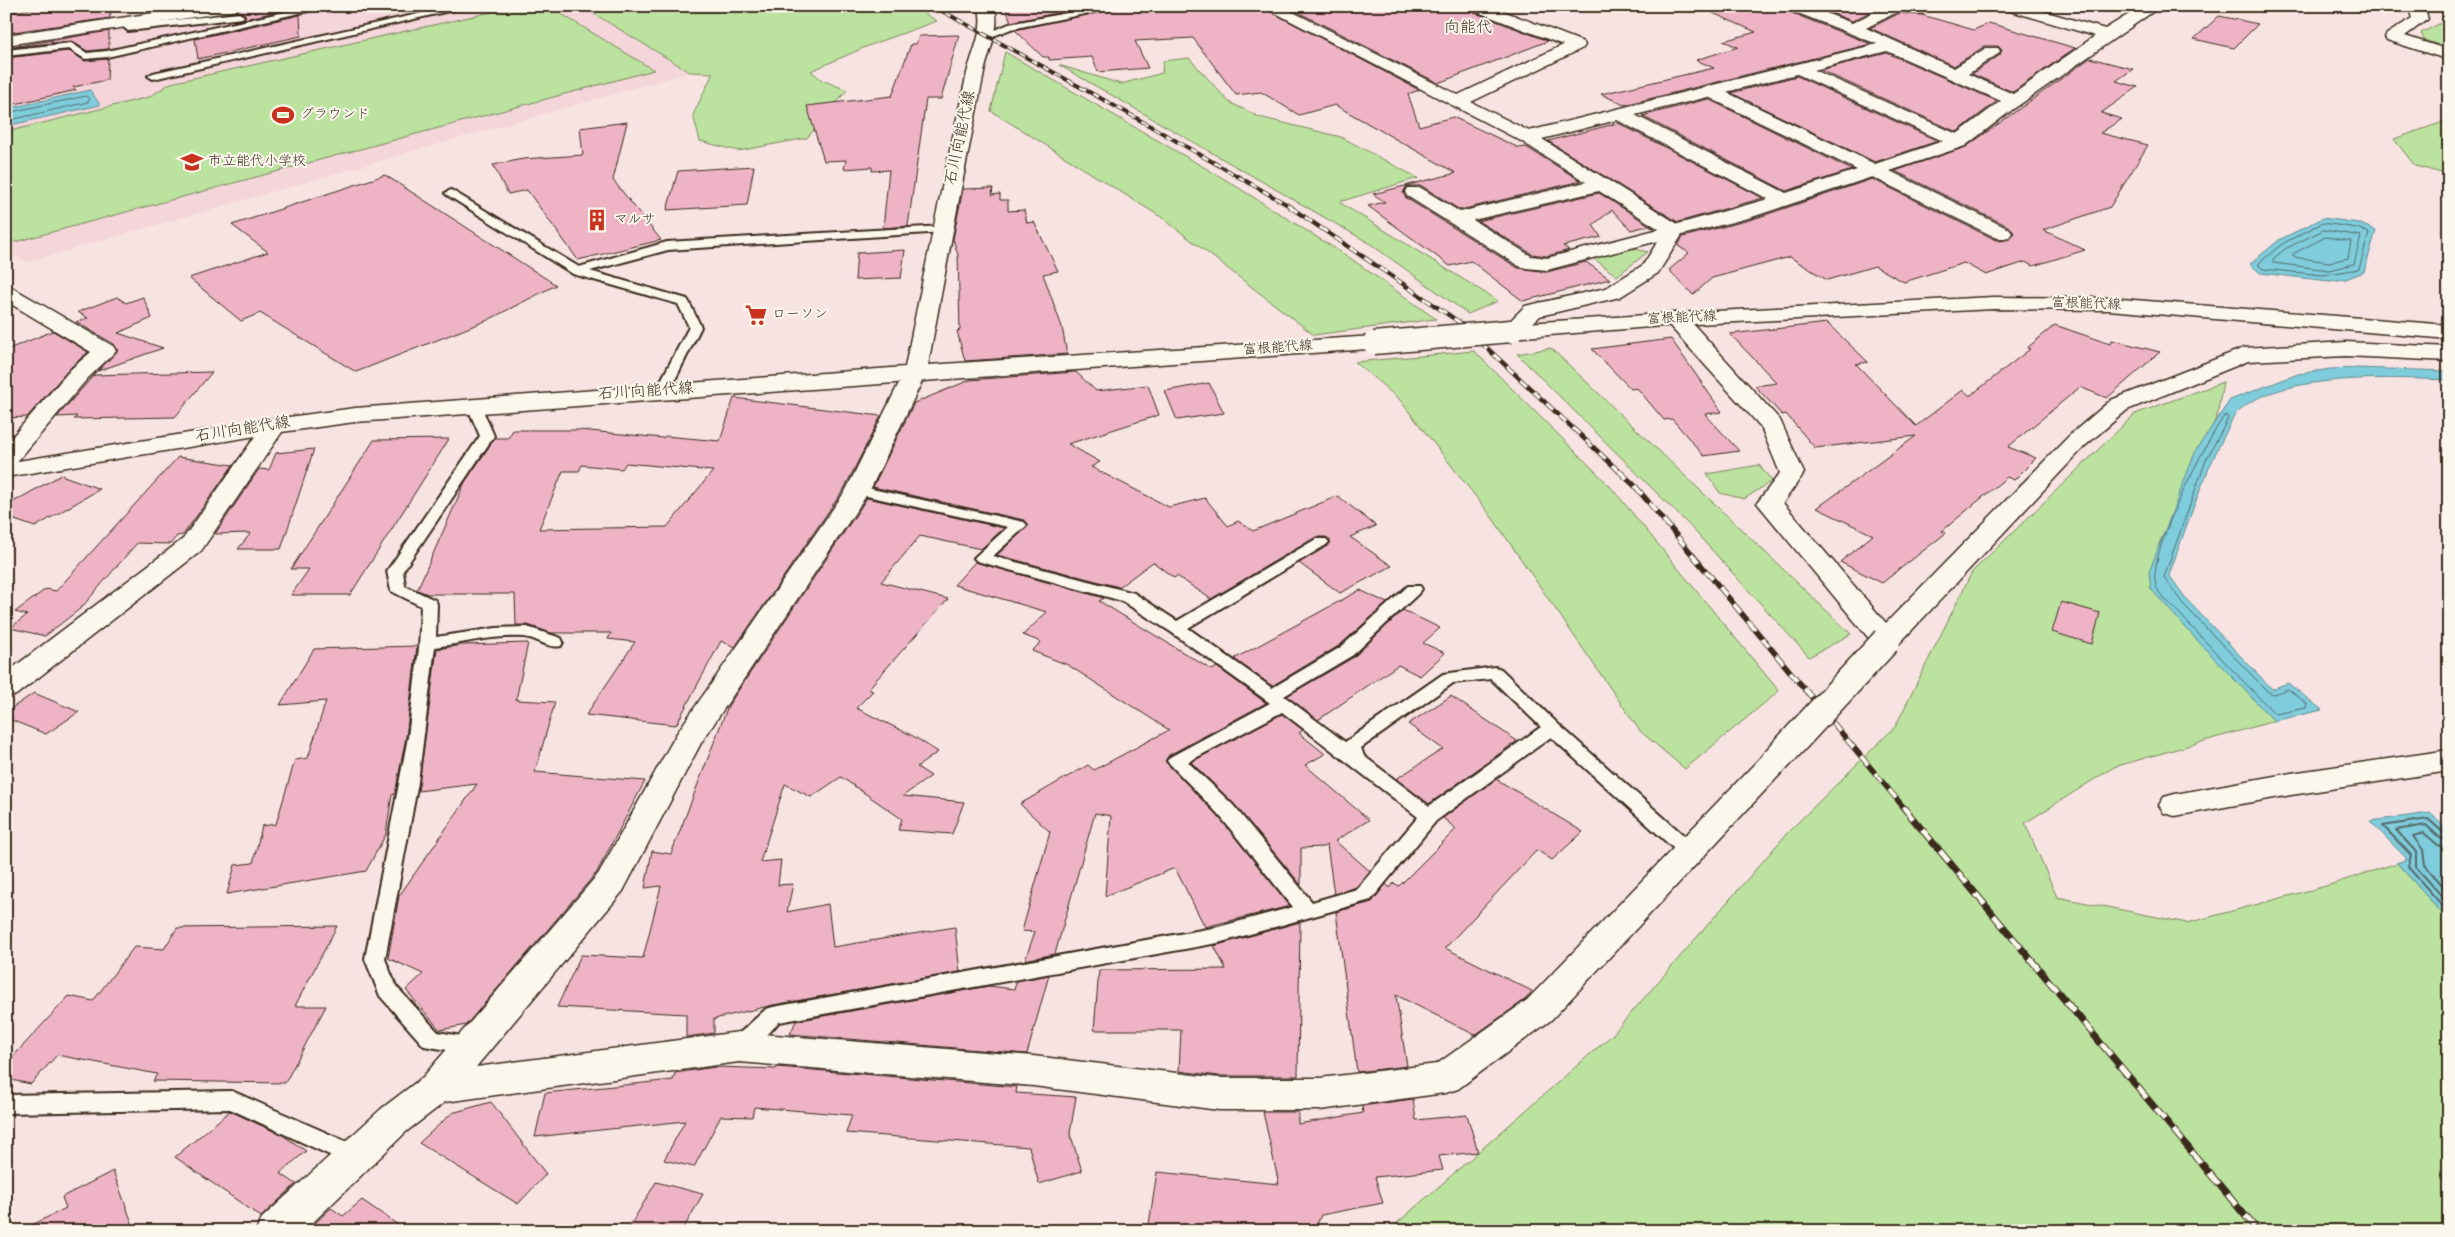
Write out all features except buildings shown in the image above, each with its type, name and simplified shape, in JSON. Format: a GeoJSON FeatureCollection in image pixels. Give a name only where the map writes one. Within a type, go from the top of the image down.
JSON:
{"type":"FeatureCollection","features":[{"type":"Feature","properties":{"kind":"street"},"geometry":{"type":"LineString","coordinates":[[6,40],[121,14],[234,6]]}},
{"type":"Feature","properties":{"kind":"street","name":"石川向能代線"},"geometry":{"type":"LineString","coordinates":[[6,470],[274,426],[355,415],[915,374],[977,67],[986,36],[989,14],[986,6]]}},
{"type":"Feature","properties":{"kind":"street"},"geometry":{"type":"LineString","coordinates":[[1269,6],[1527,136],[1675,231]]}},
{"type":"Feature","properties":{"kind":"street"},"geometry":{"type":"LineString","coordinates":[[1459,101],[1578,45],[1475,6]]}},
{"type":"Feature","properties":{"kind":"street"},"geometry":{"type":"LineString","coordinates":[[1797,6],[1795,7],[1881,39],[1889,46],[2015,101]]}},
{"type":"Feature","properties":{"kind":"street"},"geometry":{"type":"LineString","coordinates":[[1854,28],[1898,6]]}},
{"type":"Feature","properties":{"kind":"street"},"geometry":{"type":"LineString","coordinates":[[1902,6],[1916,10],[1925,6]]}},
{"type":"Feature","properties":{"kind":"street"},"geometry":{"type":"LineString","coordinates":[[2009,6],[2108,35]]}},
{"type":"Feature","properties":{"kind":"street"},"geometry":{"type":"LineString","coordinates":[[1414,192],[1459,218],[1526,262],[1547,264],[1785,200],[1959,142],[1982,122],[2015,101],[2125,22],[2154,6]]}},
{"type":"Feature","properties":{"kind":"street"},"geometry":{"type":"LineString","coordinates":[[2416,6],[2420,19],[2393,37],[2449,55]]}},
{"type":"Feature","properties":{"kind":"street"},"geometry":{"type":"LineString","coordinates":[[1527,136],[1889,46]]}},
{"type":"Feature","properties":{"kind":"street"},"geometry":{"type":"LineString","coordinates":[[1955,75],[1992,51]]}},
{"type":"Feature","properties":{"kind":"street"},"geometry":{"type":"LineString","coordinates":[[1799,68],[1959,142]]}},
{"type":"Feature","properties":{"kind":"street"},"geometry":{"type":"LineString","coordinates":[[1710,91],[2002,233]]}},
{"type":"Feature","properties":{"kind":"street"},"geometry":{"type":"LineString","coordinates":[[1619,114],[1785,200]]}},
{"type":"Feature","properties":{"kind":"street"},"geometry":{"type":"LineString","coordinates":[[1459,218],[1603,184]]}},
{"type":"Feature","properties":{"kind":"street"},"geometry":{"type":"LineString","coordinates":[[1511,330],[1533,310],[1613,292],[1651,269],[1675,231]]}},
{"type":"Feature","properties":{"kind":"street"},"geometry":{"type":"LineString","coordinates":[[6,292],[105,351],[79,374],[6,459]]}},
{"type":"Feature","properties":{"kind":"street","name":"富根能代線"},"geometry":{"type":"LineString","coordinates":[[915,374],[1374,343],[1511,330],[1676,318],[1993,303],[2109,304],[2449,332]]}},
{"type":"Feature","properties":{"kind":"street"},"geometry":{"type":"LineString","coordinates":[[1676,318],[1772,425],[1792,473],[1770,503],[1886,641]]}},
{"type":"Feature","properties":{"kind":"street"},"geometry":{"type":"LineString","coordinates":[[436,1088],[739,1047],[1033,1071],[1219,1094],[1320,1094],[1445,1078],[1539,1010],[1776,760],[1909,614],[2071,447],[2118,405],[2244,355],[2346,349],[2449,354]]}},
{"type":"Feature","properties":{"kind":"street"},"geometry":{"type":"LineString","coordinates":[[276,1231],[394,1120],[436,1088],[611,882],[688,740],[858,490],[915,374]]}},
{"type":"Feature","properties":{"kind":"street"},"geometry":{"type":"LineString","coordinates":[[6,688],[192,545],[274,426]]}},
{"type":"Feature","properties":{"kind":"street"},"geometry":{"type":"LineString","coordinates":[[2175,805],[2291,784],[2439,761]]}},
{"type":"Feature","properties":{"kind":"lane"},"geometry":{"type":"LineString","coordinates":[[6,53],[71,46],[85,56],[107,54],[326,6]]}},
{"type":"Feature","properties":{"kind":"lane"},"geometry":{"type":"LineString","coordinates":[[152,76],[313,44],[467,6]]}},
{"type":"Feature","properties":{"kind":"lane"},"geometry":{"type":"LineString","coordinates":[[986,36],[1010,27],[1120,6]]}},
{"type":"Feature","properties":{"kind":"lane"},"geometry":{"type":"LineString","coordinates":[[121,14],[128,28],[257,14],[276,17]]}},
{"type":"Feature","properties":{"kind":"lane"},"geometry":{"type":"LineString","coordinates":[[451,193],[577,270],[683,302],[695,327],[662,392]]}},
{"type":"Feature","properties":{"kind":"lane"},"geometry":{"type":"LineString","coordinates":[[577,270],[667,246],[944,229]]}},
{"type":"Feature","properties":{"kind":"lane"},"geometry":{"type":"LineString","coordinates":[[471,1045],[432,1040],[387,990],[375,959],[417,732],[428,642],[429,604],[396,588],[396,571],[487,436],[474,406]]}},
{"type":"Feature","properties":{"kind":"lane"},"geometry":{"type":"LineString","coordinates":[[858,490],[1019,525],[982,558],[1128,597],[1177,628],[1277,700],[1429,816]]}},
{"type":"Feature","properties":{"kind":"lane"},"geometry":{"type":"LineString","coordinates":[[1177,628],[1320,542]]}},
{"type":"Feature","properties":{"kind":"lane"},"geometry":{"type":"LineString","coordinates":[[1308,911],[1226,810],[1176,761],[1277,700],[1346,651],[1414,589]]}},
{"type":"Feature","properties":{"kind":"lane"},"geometry":{"type":"LineString","coordinates":[[428,642],[496,633],[528,632],[555,642]]}},
{"type":"Feature","properties":{"kind":"lane"},"geometry":{"type":"LineString","coordinates":[[1357,760],[1351,746],[1450,678],[1495,673],[1552,728],[1690,852]]}},
{"type":"Feature","properties":{"kind":"lane"},"geometry":{"type":"LineString","coordinates":[[739,1047],[773,1015],[1218,935],[1364,895],[1429,816],[1552,728]]}},
{"type":"Feature","properties":{"kind":"lane"},"geometry":{"type":"LineString","coordinates":[[6,1104],[232,1100],[355,1156]]}},
{"type":"Feature","properties":{"kind":"shaded area","name":"グラウンド"},"geometry":{"type":"Polygon","coordinates":[[[226,6],[581,6],[690,72],[27,262],[6,252],[6,48],[32,41],[226,6]]]}},
{"type":"Feature","properties":{"kind":"green space","name":"グラウンド"},"geometry":{"type":"Polygon","coordinates":[[[519,6],[548,6],[654,70],[15,242],[6,237],[6,132],[149,97],[171,83],[519,6]]]}},
{"type":"Feature","properties":{"kind":"green space"},"geometry":{"type":"Polygon","coordinates":[[[581,6],[912,6],[937,21],[868,46],[811,71],[822,80],[847,90],[807,138],[738,151],[700,141],[693,115],[713,73],[690,72],[581,6]]]}},
{"type":"Feature","properties":{"kind":"green space"},"geometry":{"type":"Polygon","coordinates":[[[2449,19],[2449,48],[2424,40],[2421,33],[2449,19]]]}},
{"type":"Feature","properties":{"kind":"green space"},"geometry":{"type":"Polygon","coordinates":[[[1005,52],[1226,180],[1350,258],[1436,319],[1314,335],[1161,217],[991,111],[1005,52]]]}},
{"type":"Feature","properties":{"kind":"green space"},"geometry":{"type":"Polygon","coordinates":[[[1189,58],[1229,102],[1259,117],[1341,137],[1418,178],[1339,202],[1498,301],[1468,314],[1369,243],[1059,65],[1121,84],[1162,73],[1163,61],[1189,58]]]}},
{"type":"Feature","properties":{"kind":"green space"},"geometry":{"type":"Polygon","coordinates":[[[2449,120],[2449,175],[2415,166],[2394,139],[2449,120]]]}},
{"type":"Feature","properties":{"kind":"green space"},"geometry":{"type":"Polygon","coordinates":[[[1631,248],[1648,252],[1617,276],[1593,258],[1631,248]]]}},
{"type":"Feature","properties":{"kind":"green space"},"geometry":{"type":"Polygon","coordinates":[[[1551,348],[1851,634],[1809,657],[1689,525],[1517,354],[1551,348]]]}},
{"type":"Feature","properties":{"kind":"green space"},"geometry":{"type":"Polygon","coordinates":[[[1474,351],[1610,486],[1779,691],[1685,769],[1640,731],[1491,516],[1399,399],[1355,362],[1474,351]]]}},
{"type":"Feature","properties":{"kind":"green space"},"geometry":{"type":"Polygon","coordinates":[[[2223,382],[2217,416],[2158,546],[2170,599],[2274,721],[2114,767],[2025,823],[2057,897],[2187,923],[2326,886],[2397,863],[2449,921],[2449,1231],[1388,1231],[1612,1035],[1790,830],[1895,727],[1972,572],[2135,414],[2223,382]]]}},
{"type":"Feature","properties":{"kind":"green space"},"geometry":{"type":"Polygon","coordinates":[[[1759,465],[1772,481],[1744,499],[1720,493],[1707,474],[1759,465]]]}},
{"type":"Feature","properties":{"kind":"water"},"geometry":{"type":"Polygon","coordinates":[[[90,90],[100,105],[6,126],[6,109],[90,90]]]}},
{"type":"Feature","properties":{"kind":"water"},"geometry":{"type":"Polygon","coordinates":[[[2323,218],[2359,223],[2376,231],[2364,272],[2346,279],[2329,281],[2260,273],[2250,264],[2279,240],[2323,218]]]}},
{"type":"Feature","properties":{"kind":"water"},"geometry":{"type":"Polygon","coordinates":[[[2330,369],[2449,371],[2449,380],[2369,379],[2309,384],[2282,389],[2257,398],[2238,411],[2209,468],[2169,575],[2187,600],[2272,689],[2288,683],[2322,710],[2274,721],[2151,589],[2149,572],[2196,450],[2230,400],[2298,374],[2330,369]]]}},
{"type":"Feature","properties":{"kind":"water"},"geometry":{"type":"Polygon","coordinates":[[[2430,813],[2449,831],[2449,921],[2397,863],[2407,859],[2370,821],[2430,813]]]}},
{"type":"Feature","properties":{"kind":"railway"},"geometry":{"type":"LineString","coordinates":[[933,6],[1131,115],[1293,208]]}},
{"type":"Feature","properties":{"kind":"railway"},"geometry":{"type":"LineString","coordinates":[[1290,207],[1459,322],[1621,473]]}},
{"type":"Feature","properties":{"kind":"railway"},"geometry":{"type":"LineString","coordinates":[[1619,471],[1635,486],[1905,809]]}},
{"type":"Feature","properties":{"kind":"railway"},"geometry":{"type":"LineString","coordinates":[[1904,808],[2258,1231]]}},
{"type":"Feature","properties":{"kind":"place","name":"グラウンド"},"geometry":{"type":"Point","coordinates":[283,115]}},
{"type":"Feature","properties":{"kind":"place","name":"市立能代小学校"},"geometry":{"type":"Point","coordinates":[192,162]}},
{"type":"Feature","properties":{"kind":"place","name":"マルサ"},"geometry":{"type":"Point","coordinates":[597,220]}},
{"type":"Feature","properties":{"kind":"place","name":"ローソン"},"geometry":{"type":"Point","coordinates":[756,315]}},
{"type":"Feature","properties":{"kind":"district","name":"向能代"},"geometry":{"type":"Point","coordinates":[1468,29]}}]}
